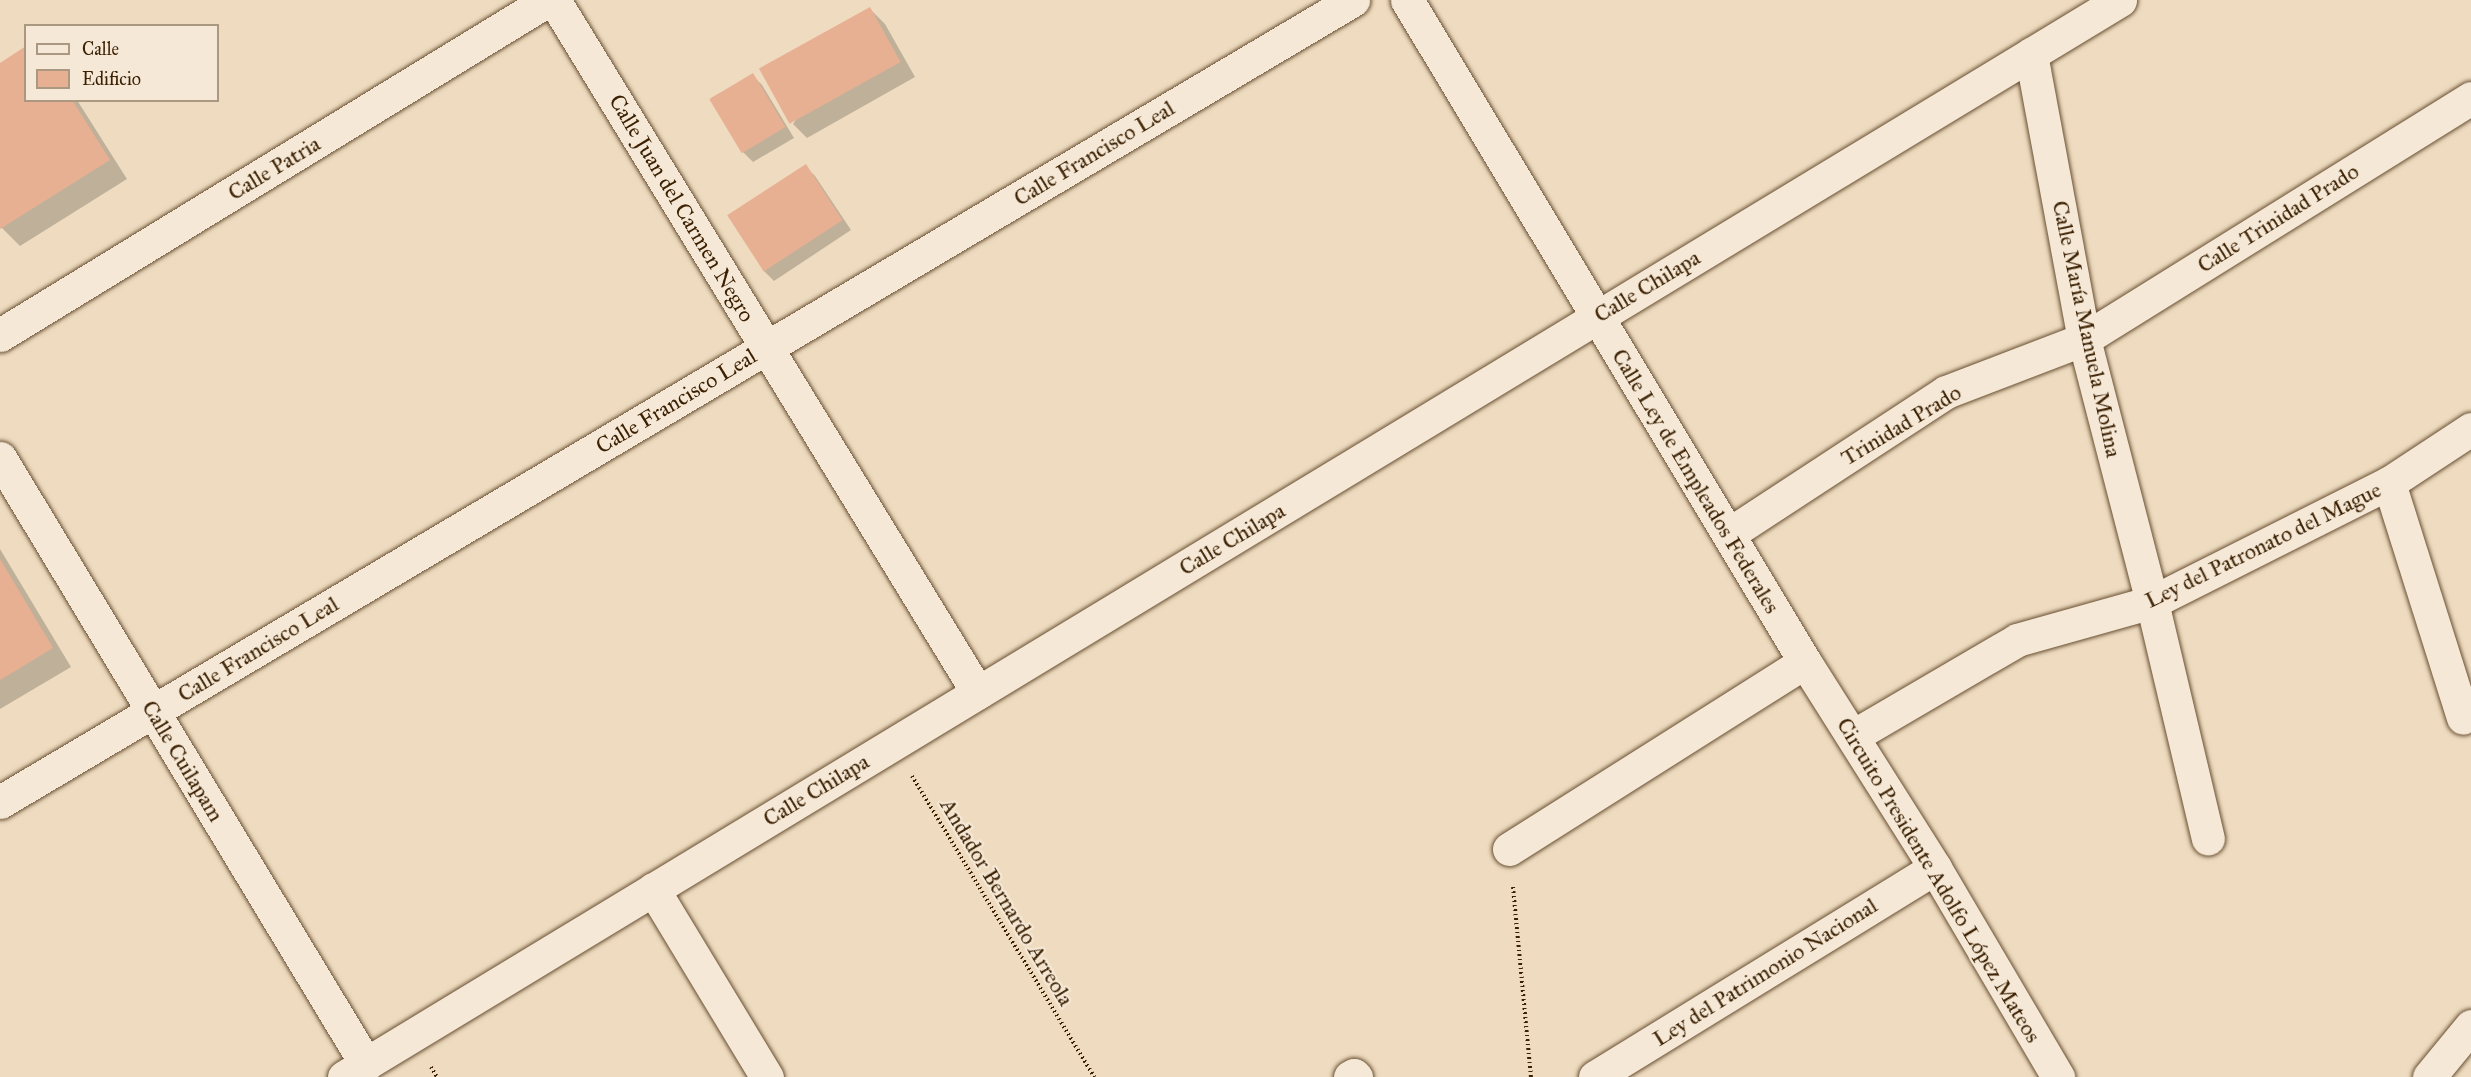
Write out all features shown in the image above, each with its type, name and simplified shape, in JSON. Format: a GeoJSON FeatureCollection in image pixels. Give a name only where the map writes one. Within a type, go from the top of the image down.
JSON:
{"type":"FeatureCollection","features":[{"type":"Feature","properties":{"kind":"street","name":"Calle Patria"},"geometry":{"type":"LineString","coordinates":[[0,335],[548,0]]}},
{"type":"Feature","properties":{"kind":"street","name":"Calle Juan del Carmen Negro"},"geometry":{"type":"LineString","coordinates":[[554,0],[978,693]]}},
{"type":"Feature","properties":{"kind":"street","name":"Calle Francisco Leal"},"geometry":{"type":"LineString","coordinates":[[0,802],[1353,0]]}},
{"type":"Feature","properties":{"kind":"street","name":"Calle Ley de Empleados Federales"},"geometry":{"type":"LineString","coordinates":[[1407,0],[1812,673]]}},
{"type":"Feature","properties":{"kind":"street","name":"Calle Chilapa"},"geometry":{"type":"LineString","coordinates":[[355,1070],[2120,0]]}},
{"type":"Feature","properties":{"kind":"street","name":"Calle María Manuela Molina"},"geometry":{"type":"LineString","coordinates":[[2031,54],[2084,339],[2152,602],[2208,838]]}},
{"type":"Feature","properties":{"kind":"street","name":"Calle Trinidad Prado"},"geometry":{"type":"LineString","coordinates":[[2084,339],[2471,98]]}},
{"type":"Feature","properties":{"kind":"street","name":"Trinidad Prado"},"geometry":{"type":"LineString","coordinates":[[1729,534],[1946,392],[2084,339]]}},
{"type":"Feature","properties":{"kind":"street","name":"Ley del Patronato del Mague"},"geometry":{"type":"LineString","coordinates":[[1853,736],[2017,640],[2152,602],[2388,483],[2471,429]]}},
{"type":"Feature","properties":{"kind":"street","name":"Calle Cuilapam"},"geometry":{"type":"LineString","coordinates":[[0,458],[153,711],[355,1070]]}},
{"type":"Feature","properties":{"kind":"street"},"geometry":{"type":"LineString","coordinates":[[2388,483],[2463,718]]}},
{"type":"Feature","properties":{"kind":"street"},"geometry":{"type":"LineString","coordinates":[[1509,849],[1812,673]]}},
{"type":"Feature","properties":{"kind":"street","name":"Circuito Presidente Adolfo López Mateos"},"geometry":{"type":"LineString","coordinates":[[1812,673],[1935,867],[2058,1077]]}},
{"type":"Feature","properties":{"kind":"street","name":"Ley del Patrimonio Nacional"},"geometry":{"type":"LineString","coordinates":[[1594,1077],[1935,867]]}},
{"type":"Feature","properties":{"kind":"street"},"geometry":{"type":"LineString","coordinates":[[653,889],[767,1077]]}},
{"type":"Feature","properties":{"kind":"street"},"geometry":{"type":"LineString","coordinates":[[2429,1077],[2471,1026]]}},
{"type":"Feature","properties":{"kind":"path","name":"Andador Bernardo Arreola"},"geometry":{"type":"LineString","coordinates":[[893,744],[1094,1077]]}},
{"type":"Feature","properties":{"kind":"path"},"geometry":{"type":"LineString","coordinates":[[1509,849],[1531,1077]]}},
{"type":"Feature","properties":{"kind":"building"},"geometry":{"type":"Polygon","coordinates":[[[870,7],[901,62],[789,124],[759,69],[870,7]]]}},
{"type":"Feature","properties":{"kind":"building"},"geometry":{"type":"Polygon","coordinates":[[[24,47],[24,102],[73,102],[110,160],[0,229],[0,63],[24,47]]]}},
{"type":"Feature","properties":{"kind":"building"},"geometry":{"type":"Polygon","coordinates":[[[753,73],[785,127],[742,153],[709,99],[753,73]]]}},
{"type":"Feature","properties":{"kind":"building"},"geometry":{"type":"Polygon","coordinates":[[[806,164],[842,220],[764,271],[727,215],[806,164]]]}},
{"type":"Feature","properties":{"kind":"building"},"geometry":{"type":"Polygon","coordinates":[[[0,559],[53,648],[0,680],[0,559]]]}}]}
